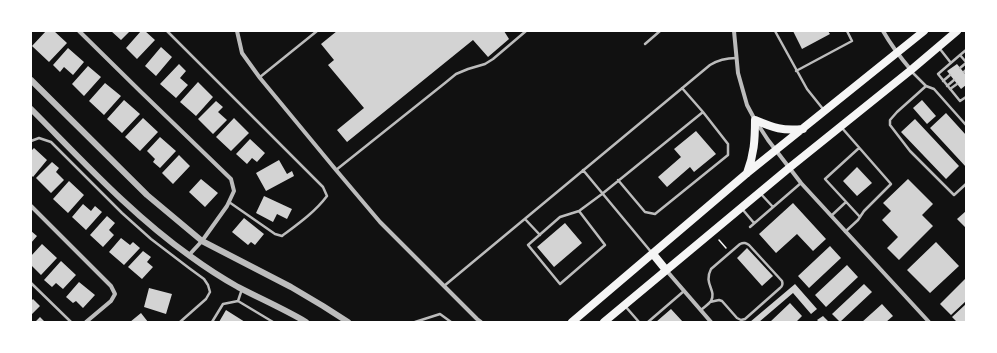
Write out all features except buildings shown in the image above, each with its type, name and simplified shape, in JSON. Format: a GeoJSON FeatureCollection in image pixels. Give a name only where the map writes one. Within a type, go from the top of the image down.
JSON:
{"type":"FeatureCollection","features":[{"type":"Feature","properties":{"kind":"main road"},"geometry":{"type":"LineString","coordinates":[[572,322],[775,150],[924,31]]}},
{"type":"Feature","properties":{"kind":"main road"},"geometry":{"type":"LineString","coordinates":[[604,322],[957,31]]}},
{"type":"Feature","properties":{"kind":"main road"},"geometry":{"type":"LineString","coordinates":[[746,174],[753,152],[755,120],[770,127],[789,130],[803,129]]}},
{"type":"Feature","properties":{"kind":"main road"},"geometry":{"type":"LineString","coordinates":[[652,254],[666,270]]}},
{"type":"Feature","properties":{"kind":"street"},"geometry":{"type":"LineString","coordinates":[[79,31],[231,180],[234,191],[229,202],[190,256]]}},
{"type":"Feature","properties":{"kind":"street"},"geometry":{"type":"LineString","coordinates":[[237,31],[242,53],[260,78],[336,170],[380,222],[481,322]]}},
{"type":"Feature","properties":{"kind":"street"},"geometry":{"type":"LineString","coordinates":[[734,31],[738,73],[747,105],[775,150],[801,183],[929,322]]}},
{"type":"Feature","properties":{"kind":"street"},"geometry":{"type":"LineString","coordinates":[[883,31],[889,42],[911,70]]}},
{"type":"Feature","properties":{"kind":"street"},"geometry":{"type":"LineString","coordinates":[[31,80],[147,195],[202,241],[291,288],[348,322]]}},
{"type":"Feature","properties":{"kind":"street"},"geometry":{"type":"LineString","coordinates":[[31,109],[127,204],[190,256],[242,289],[306,322]]}},
{"type":"Feature","properties":{"kind":"street"},"geometry":{"type":"LineString","coordinates":[[31,206],[111,286],[115,294],[111,301],[86,322]]}},
{"type":"Feature","properties":{"kind":"street"},"geometry":{"type":"LineString","coordinates":[[666,270],[711,322]]}},
{"type":"Feature","properties":{"kind":"lane"},"geometry":{"type":"LineString","coordinates":[[167,31],[323,187],[327,196],[321,204],[282,236],[275,234],[229,202]]}},
{"type":"Feature","properties":{"kind":"lane"},"geometry":{"type":"LineString","coordinates":[[260,78],[317,31]]}},
{"type":"Feature","properties":{"kind":"lane"},"geometry":{"type":"LineString","coordinates":[[336,170],[456,74],[485,64],[526,31]]}},
{"type":"Feature","properties":{"kind":"lane"},"geometry":{"type":"LineString","coordinates":[[645,44],[660,31]]}},
{"type":"Feature","properties":{"kind":"lane"},"geometry":{"type":"LineString","coordinates":[[775,31],[796,71],[824,112]]}},
{"type":"Feature","properties":{"kind":"lane"},"geometry":{"type":"LineString","coordinates":[[796,71],[852,41],[847,31]]}},
{"type":"Feature","properties":{"kind":"lane"},"geometry":{"type":"LineString","coordinates":[[938,47],[951,63]]}},
{"type":"Feature","properties":{"kind":"lane"},"geometry":{"type":"LineString","coordinates":[[966,50],[938,74],[960,101],[966,97]]}},
{"type":"Feature","properties":{"kind":"lane"},"geometry":{"type":"LineString","coordinates":[[960,55],[966,62],[960,68]]}},
{"type":"Feature","properties":{"kind":"lane"},"geometry":{"type":"LineString","coordinates":[[444,286],[710,64],[728,58],[736,58]]}},
{"type":"Feature","properties":{"kind":"lane"},"geometry":{"type":"LineString","coordinates":[[911,70],[926,86],[934,89],[966,125]]}},
{"type":"Feature","properties":{"kind":"lane"},"geometry":{"type":"LineString","coordinates":[[943,81],[950,75]]}},
{"type":"Feature","properties":{"kind":"lane"},"geometry":{"type":"LineString","coordinates":[[947,86],[954,80]]}},
{"type":"Feature","properties":{"kind":"lane"},"geometry":{"type":"LineString","coordinates":[[950,89],[957,84]]}},
{"type":"Feature","properties":{"kind":"lane"},"geometry":{"type":"LineString","coordinates":[[926,86],[897,112],[890,120],[890,125],[910,151],[954,195],[966,184]]}},
{"type":"Feature","properties":{"kind":"lane"},"geometry":{"type":"LineString","coordinates":[[618,180],[644,212],[655,214],[728,155],[728,144],[682,88]]}},
{"type":"Feature","properties":{"kind":"lane"},"geometry":{"type":"LineString","coordinates":[[579,211],[605,245],[560,284],[528,245],[560,217],[579,211],[602,194],[703,112]]}},
{"type":"Feature","properties":{"kind":"lane"},"geometry":{"type":"LineString","coordinates":[[840,126],[891,184],[864,211],[858,220],[846,232]]}},
{"type":"Feature","properties":{"kind":"lane"},"geometry":{"type":"LineString","coordinates":[[31,141],[39,138],[51,142],[122,213],[151,239],[204,279],[210,292],[206,299],[180,322]]}},
{"type":"Feature","properties":{"kind":"lane"},"geometry":{"type":"LineString","coordinates":[[859,148],[825,179],[860,217]]}},
{"type":"Feature","properties":{"kind":"lane"},"geometry":{"type":"LineString","coordinates":[[584,170],[652,254]]}},
{"type":"Feature","properties":{"kind":"lane"},"geometry":{"type":"LineString","coordinates":[[750,227],[801,183]]}},
{"type":"Feature","properties":{"kind":"lane"},"geometry":{"type":"LineString","coordinates":[[760,192],[773,207]]}},
{"type":"Feature","properties":{"kind":"lane"},"geometry":{"type":"LineString","coordinates":[[831,216],[846,202]]}},
{"type":"Feature","properties":{"kind":"lane"},"geometry":{"type":"LineString","coordinates":[[741,208],[754,223]]}},
{"type":"Feature","properties":{"kind":"lane"},"geometry":{"type":"LineString","coordinates":[[525,219],[540,235]]}},
{"type":"Feature","properties":{"kind":"lane"},"geometry":{"type":"LineString","coordinates":[[701,310],[710,302],[719,300],[722,301],[739,320],[742,320],[782,286],[783,283],[746,243],[740,244],[711,269],[708,275],[708,280],[712,291],[710,302]]}},
{"type":"Feature","properties":{"kind":"lane"},"geometry":{"type":"LineString","coordinates":[[31,283],[71,322]]}},
{"type":"Feature","properties":{"kind":"lane"},"geometry":{"type":"LineString","coordinates":[[238,301],[242,289]]}},
{"type":"Feature","properties":{"kind":"lane"},"geometry":{"type":"LineString","coordinates":[[648,322],[684,291]]}},
{"type":"Feature","properties":{"kind":"lane"},"geometry":{"type":"LineString","coordinates":[[212,322],[222,304],[238,301],[273,322]]}},
{"type":"Feature","properties":{"kind":"lane"},"geometry":{"type":"LineString","coordinates":[[624,305],[639,322]]}},
{"type":"Feature","properties":{"kind":"lane"},"geometry":{"type":"LineString","coordinates":[[415,322],[440,314],[451,322]]}},
{"type":"Feature","properties":{"kind":"path"},"geometry":{"type":"LineString","coordinates":[[719,240],[730,253]]}}]}
